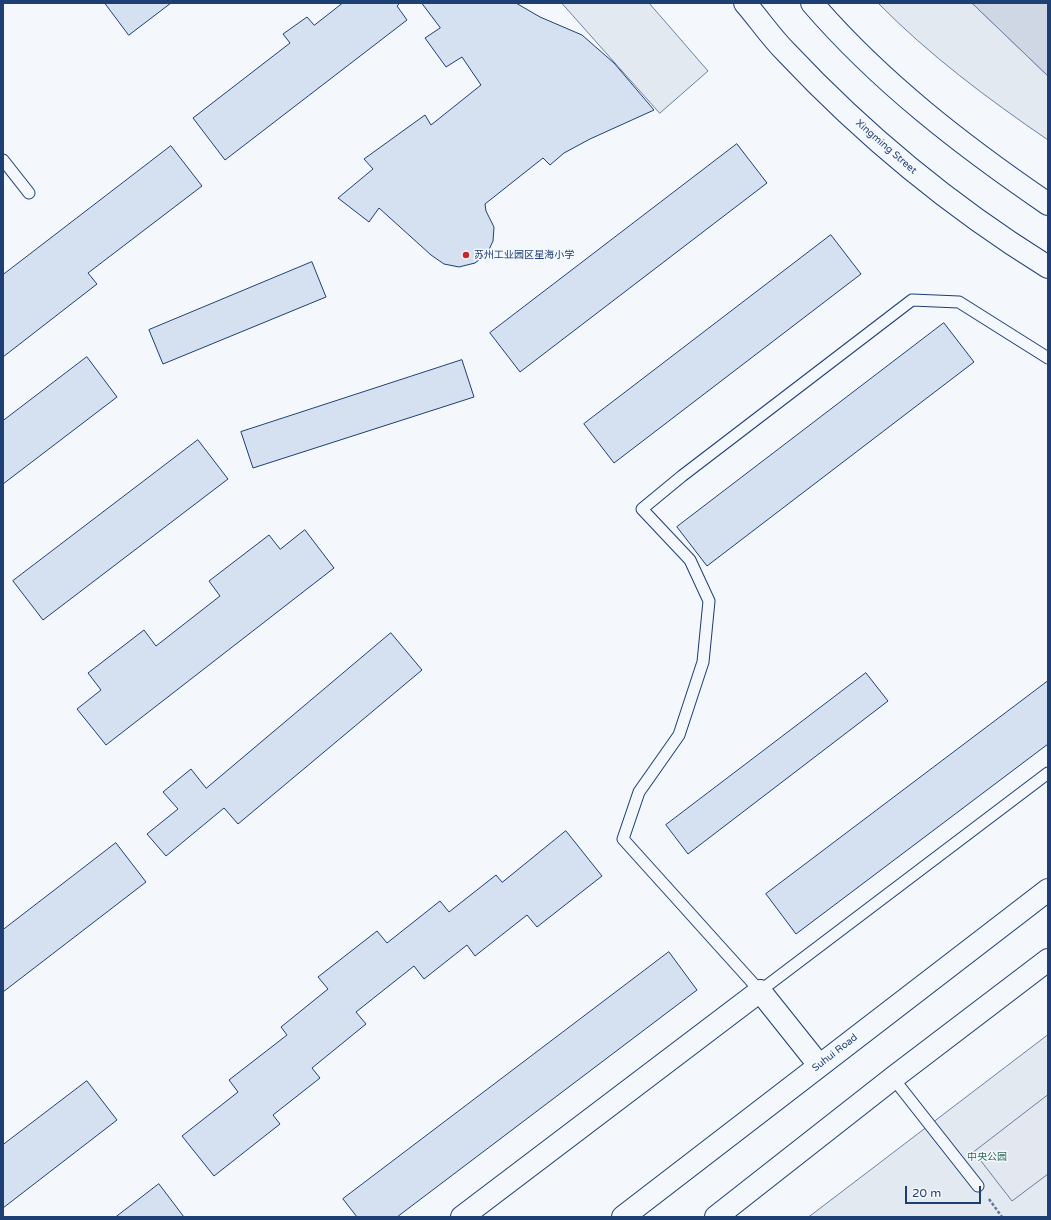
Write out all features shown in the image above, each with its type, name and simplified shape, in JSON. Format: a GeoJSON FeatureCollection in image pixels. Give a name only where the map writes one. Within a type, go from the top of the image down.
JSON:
{"type":"FeatureCollection","features":[{"type":"Feature","properties":{"kind":"main road","name":"Xingming Street"},"geometry":{"type":"LineString","coordinates":[[746,3],[785,51],[869,135],[906,166],[966,212],[1048,267]]}},
{"type":"Feature","properties":{"kind":"main road"},"geometry":{"type":"LineString","coordinates":[[812,3],[883,76],[941,126],[1000,171],[1048,204]]}},
{"type":"Feature","properties":{"kind":"main road","name":"Suhui Road"},"geometry":{"type":"LineString","coordinates":[[623,1217],[1048,890]]}},
{"type":"Feature","properties":{"kind":"main road"},"geometry":{"type":"LineString","coordinates":[[716,1217],[893,1078],[1048,960]]}},
{"type":"Feature","properties":{"kind":"main road"},"geometry":{"type":"LineString","coordinates":[[462,1217],[760,991],[819,1065]]}},
{"type":"Feature","properties":{"kind":"lane"},"geometry":{"type":"LineString","coordinates":[[3,160],[28,193]]}},
{"type":"Feature","properties":{"kind":"lane"},"geometry":{"type":"LineString","coordinates":[[1048,358],[959,302],[912,300],[682,476],[642,509],[690,560],[709,601],[703,662],[679,735],[639,792],[623,839],[760,991],[1048,773]]}},
{"type":"Feature","properties":{"kind":"lane"},"geometry":{"type":"LineString","coordinates":[[893,1078],[978,1186]]}},
{"type":"Feature","properties":{"kind":"green space"},"geometry":{"type":"Polygon","coordinates":[[[562,3],[649,3],[708,71],[660,113],[562,3]]]}},
{"type":"Feature","properties":{"kind":"green space"},"geometry":{"type":"Polygon","coordinates":[[[878,3],[972,3],[1048,76],[1048,140],[1003,109],[960,76],[918,41],[878,3]]]}},
{"type":"Feature","properties":{"kind":"green space","name":"中央公园"},"geometry":{"type":"Polygon","coordinates":[[[1048,1035],[1048,1217],[809,1217],[1048,1035]]]}},
{"type":"Feature","properties":{"kind":"shaded area"},"geometry":{"type":"Polygon","coordinates":[[[972,3],[1048,3],[1048,76],[976,7],[972,3]]]}},
{"type":"Feature","properties":{"kind":"shaded area"},"geometry":{"type":"Polygon","coordinates":[[[1048,1095],[1048,1174],[1012,1201],[974,1152],[1048,1095]]]}},
{"type":"Feature","properties":{"kind":"building"},"geometry":{"type":"Polygon","coordinates":[[[105,3],[171,3],[129,35],[105,3]]]}},
{"type":"Feature","properties":{"kind":"building"},"geometry":{"type":"Polygon","coordinates":[[[343,3],[400,3],[397,6],[407,20],[225,160],[193,118],[290,43],[283,34],[307,17],[314,25],[343,3]]]}},
{"type":"Feature","properties":{"kind":"building"},"geometry":{"type":"Polygon","coordinates":[[[422,3],[516,3],[540,17],[582,35],[614,63],[654,110],[590,139],[564,153],[550,165],[543,158],[485,204],[486,211],[494,227],[493,241],[487,254],[475,263],[459,267],[444,264],[431,255],[379,208],[369,222],[338,198],[373,169],[364,159],[425,115],[431,125],[481,85],[462,57],[446,67],[425,38],[440,28],[422,3]]]}},
{"type":"Feature","properties":{"kind":"building"},"geometry":{"type":"Polygon","coordinates":[[[737,144],[767,183],[520,372],[490,333],[737,144]]]}},
{"type":"Feature","properties":{"kind":"building"},"geometry":{"type":"Polygon","coordinates":[[[171,146],[202,186],[88,273],[97,284],[3,357],[3,275],[171,146]]]}},
{"type":"Feature","properties":{"kind":"building"},"geometry":{"type":"Polygon","coordinates":[[[831,235],[861,274],[614,463],[584,424],[831,235]]]}},
{"type":"Feature","properties":{"kind":"building"},"geometry":{"type":"Polygon","coordinates":[[[312,262],[326,297],[163,364],[149,330],[312,262]]]}},
{"type":"Feature","properties":{"kind":"building"},"geometry":{"type":"Polygon","coordinates":[[[944,323],[974,362],[707,566],[677,527],[944,323]]]}},
{"type":"Feature","properties":{"kind":"building"},"geometry":{"type":"Polygon","coordinates":[[[87,357],[117,397],[3,484],[3,421],[87,357]]]}},
{"type":"Feature","properties":{"kind":"building"},"geometry":{"type":"Polygon","coordinates":[[[462,360],[474,397],[253,468],[241,432],[462,360]]]}},
{"type":"Feature","properties":{"kind":"building"},"geometry":{"type":"Polygon","coordinates":[[[198,440],[228,479],[43,620],[13,581],[198,440]]]}},
{"type":"Feature","properties":{"kind":"building"},"geometry":{"type":"Polygon","coordinates":[[[305,530],[334,568],[106,745],[77,709],[101,690],[88,673],[144,630],[156,646],[220,596],[209,581],[269,535],[280,549],[305,530]]]}},
{"type":"Feature","properties":{"kind":"building"},"geometry":{"type":"Polygon","coordinates":[[[391,633],[422,670],[238,824],[224,808],[166,856],[147,834],[178,809],[163,792],[191,769],[206,788],[391,633]]]}},
{"type":"Feature","properties":{"kind":"building"},"geometry":{"type":"Polygon","coordinates":[[[866,673],[888,701],[688,854],[666,825],[866,673]]]}},
{"type":"Feature","properties":{"kind":"building"},"geometry":{"type":"Polygon","coordinates":[[[1048,681],[1048,744],[796,934],[766,894],[1048,681]]]}},
{"type":"Feature","properties":{"kind":"building"},"geometry":{"type":"Polygon","coordinates":[[[566,831],[602,876],[537,927],[527,915],[475,956],[467,945],[424,979],[414,966],[356,1012],[366,1024],[312,1068],[320,1078],[273,1115],[280,1124],[214,1176],[182,1136],[238,1092],[229,1080],[287,1035],[281,1027],[328,989],[318,977],[377,931],[387,943],[440,901],[449,912],[496,875],[502,882],[566,831]]]}},
{"type":"Feature","properties":{"kind":"building"},"geometry":{"type":"Polygon","coordinates":[[[116,843],[146,882],[3,992],[3,930],[116,843]]]}},
{"type":"Feature","properties":{"kind":"building"},"geometry":{"type":"Polygon","coordinates":[[[669,952],[697,990],[397,1217],[357,1217],[343,1199],[669,952]]]}},
{"type":"Feature","properties":{"kind":"building"},"geometry":{"type":"Polygon","coordinates":[[[87,1081],[117,1120],[3,1208],[3,1145],[87,1081]]]}},
{"type":"Feature","properties":{"kind":"building"},"geometry":{"type":"Polygon","coordinates":[[[159,1184],[184,1217],[116,1217],[159,1184]]]}},
{"type":"Feature","properties":{"kind":"place","name":"苏州工业园区星海小学"},"geometry":{"type":"Point","coordinates":[466,255]}}]}
